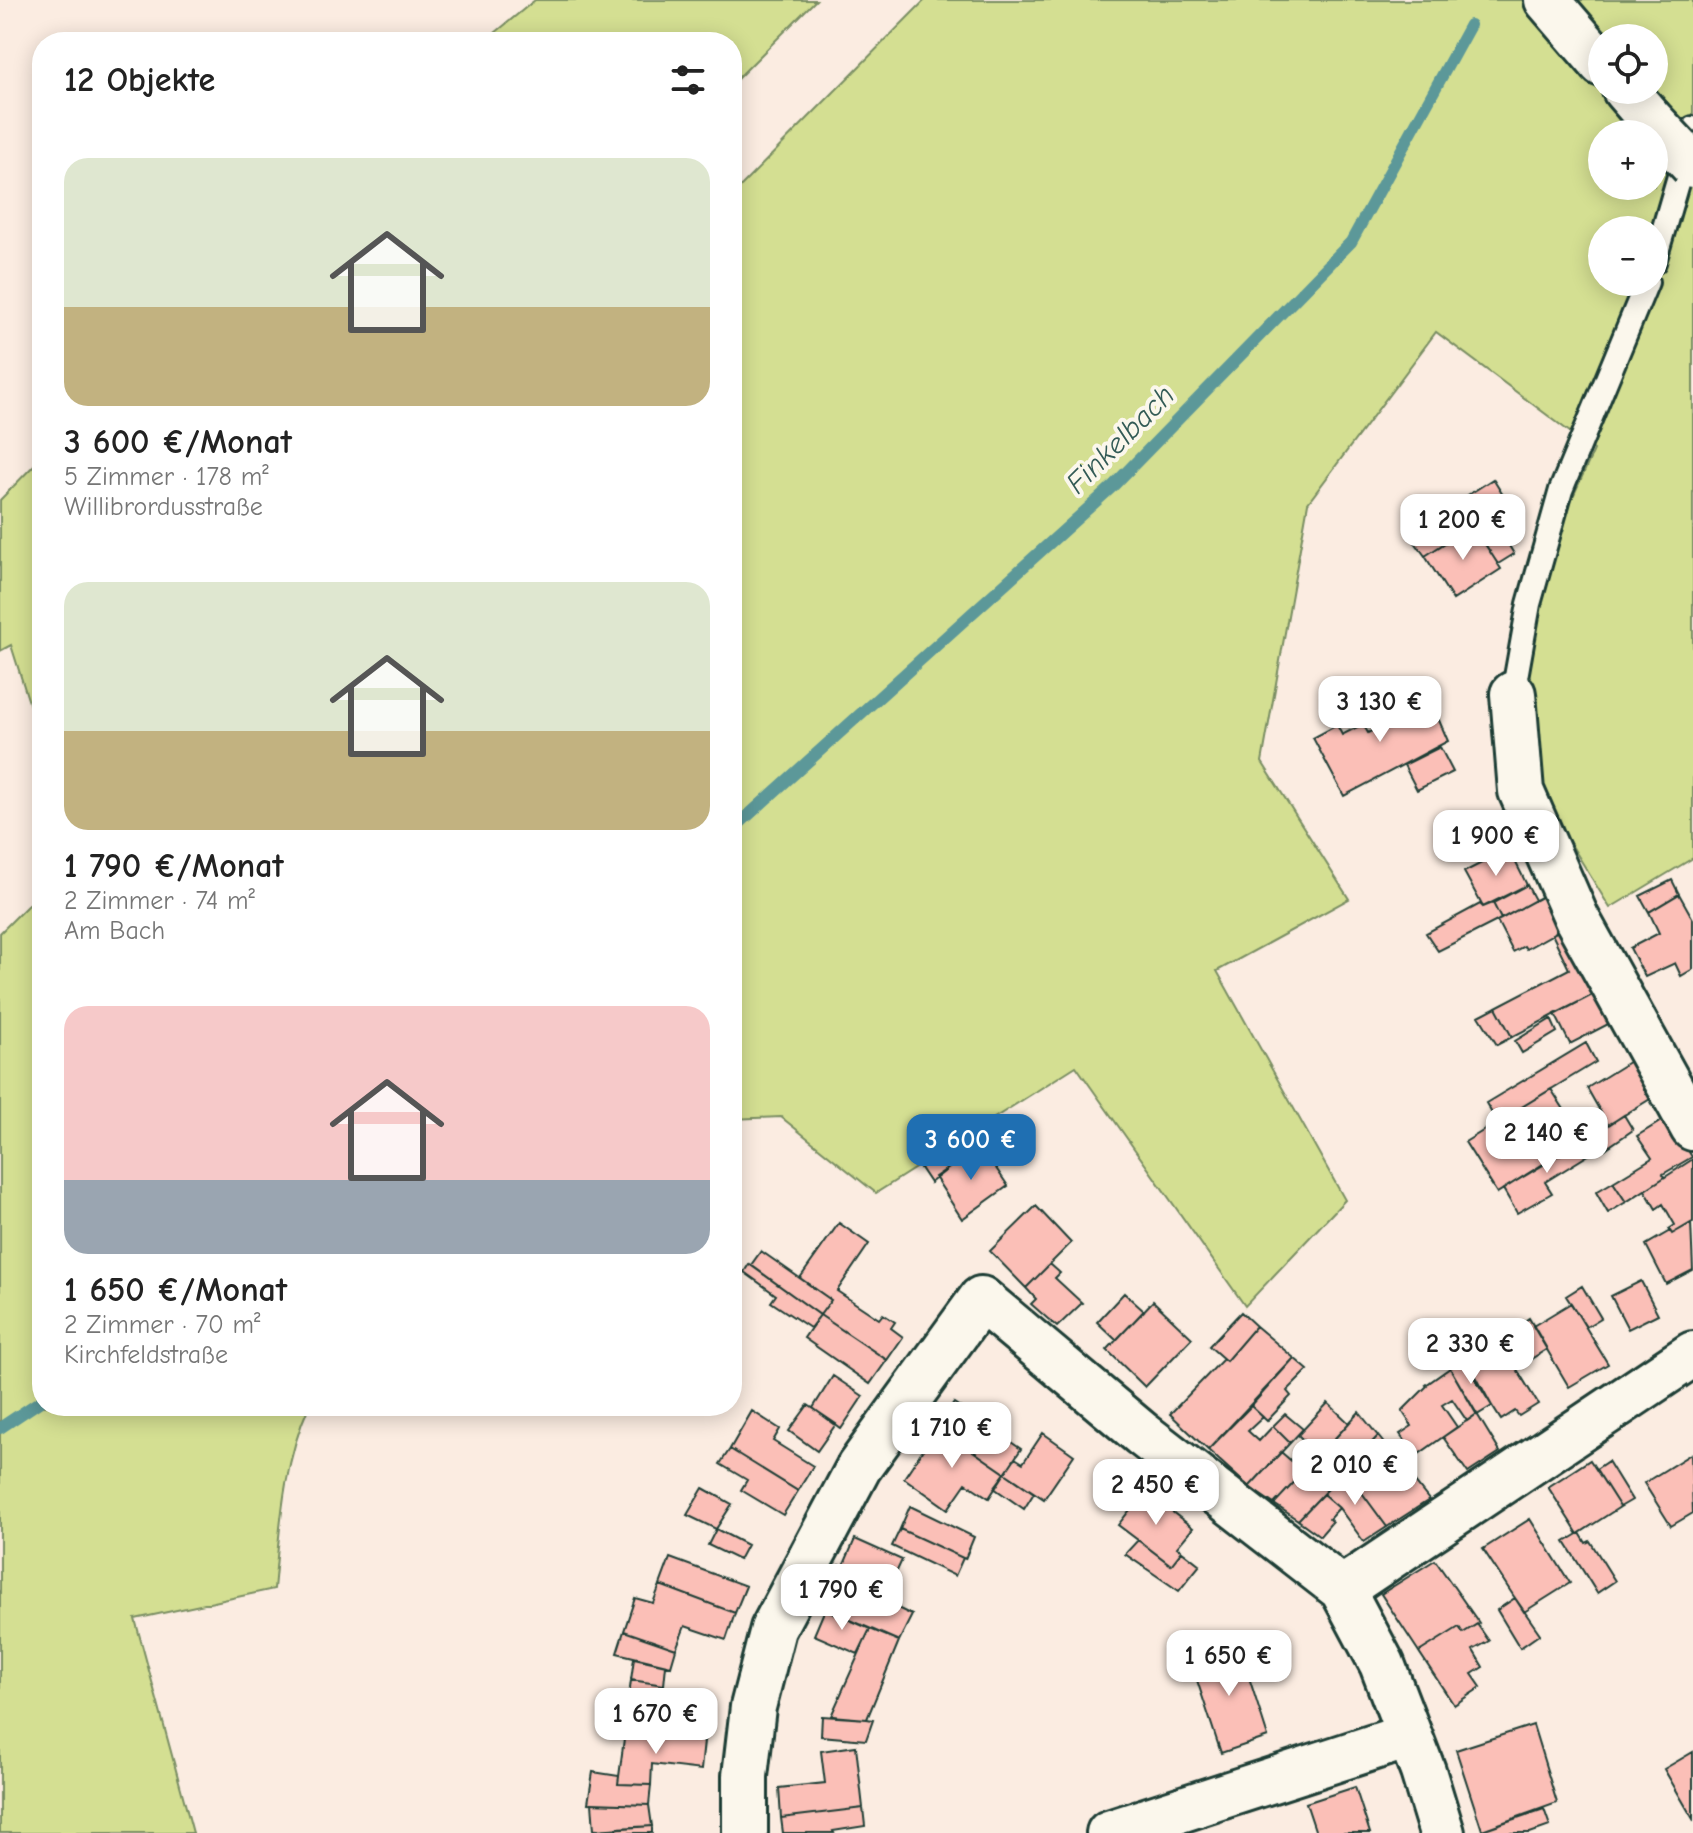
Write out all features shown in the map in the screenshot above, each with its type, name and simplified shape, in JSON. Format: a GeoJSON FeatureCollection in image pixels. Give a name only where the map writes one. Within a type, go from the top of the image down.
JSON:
{"type":"FeatureCollection","features":[{"type":"Feature","properties":{"kind":"street"},"geometry":{"type":"LineString","coordinates":[[1547,0],[1588,48]]}},
{"type":"Feature","properties":{"kind":"street"},"geometry":{"type":"LineString","coordinates":[[1637,104],[1693,165]]}},
{"type":"Feature","properties":{"kind":"street"},"geometry":{"type":"LineString","coordinates":[[1513,694],[1521,791],[1577,919],[1693,1128]]}},
{"type":"Feature","properties":{"kind":"street"},"geometry":{"type":"LineString","coordinates":[[745,1833],[745,1776],[753,1707],[773,1629],[859,1467],[981,1299],[1142,1434],[1342,1589],[1382,1664],[1442,1833]]}},
{"type":"Feature","properties":{"kind":"street"},"geometry":{"type":"LineString","coordinates":[[1342,1589],[1693,1354]]}},
{"type":"Feature","properties":{"kind":"street"},"geometry":{"type":"LineString","coordinates":[[1109,1833],[1408,1736]]}},
{"type":"Feature","properties":{"kind":"lane"},"geometry":{"type":"LineString","coordinates":[[1667,216],[1693,128]]}},
{"type":"Feature","properties":{"kind":"lane"},"geometry":{"type":"LineString","coordinates":[[1513,694],[1529,604],[1561,490],[1641,296]]}},
{"type":"Feature","properties":{"kind":"green space"},"geometry":{"type":"Polygon","coordinates":[[[535,0],[816,0],[742,74],[742,32],[496,32],[535,0]]]}},
{"type":"Feature","properties":{"kind":"green space"},"geometry":{"type":"Polygon","coordinates":[[[925,0],[1693,0],[1693,858],[1610,908],[1550,810],[1524,731],[1523,608],[1594,450],[1436,332],[1308,503],[1262,762],[1349,899],[1217,971],[1345,1200],[1245,1306],[1076,1066],[876,1193],[781,1117],[742,1119],[742,185],[925,0]]]}},
{"type":"Feature","properties":{"kind":"green space"},"geometry":{"type":"Polygon","coordinates":[[[32,467],[32,712],[11,645],[0,651],[0,500],[32,467]]]}},
{"type":"Feature","properties":{"kind":"green space"},"geometry":{"type":"Polygon","coordinates":[[[32,901],[32,1416],[305,1416],[288,1473],[274,1589],[135,1619],[193,1833],[0,1833],[0,933],[32,901]]]}},
{"type":"Feature","properties":{"kind":"building"},"geometry":{"type":"Polygon","coordinates":[[[1493,479],[1514,513],[1496,524],[1514,554],[1498,564],[1457,502],[1493,479]]]}},
{"type":"Feature","properties":{"kind":"building"},"geometry":{"type":"Polygon","coordinates":[[[1457,502],[1473,525],[1425,556],[1409,534],[1457,502]]]}},
{"type":"Feature","properties":{"kind":"building"},"geometry":{"type":"Polygon","coordinates":[[[1473,525],[1501,569],[1453,600],[1425,556],[1473,525]]]}},
{"type":"Feature","properties":{"kind":"building"},"geometry":{"type":"Polygon","coordinates":[[[1410,687],[1427,721],[1438,718],[1448,741],[1344,796],[1313,738],[1337,725],[1342,735],[1363,724],[1368,733],[1395,719],[1386,700],[1410,687]]]}},
{"type":"Feature","properties":{"kind":"building"},"geometry":{"type":"Polygon","coordinates":[[[1440,747],[1453,772],[1417,790],[1404,765],[1440,747]]]}},
{"type":"Feature","properties":{"kind":"building"},"geometry":{"type":"Polygon","coordinates":[[[1509,849],[1527,885],[1483,907],[1464,872],[1509,849]]]}},
{"type":"Feature","properties":{"kind":"building"},"geometry":{"type":"Polygon","coordinates":[[[1672,880],[1679,894],[1649,912],[1640,896],[1672,880]]]}},
{"type":"Feature","properties":{"kind":"building"},"geometry":{"type":"Polygon","coordinates":[[[1527,885],[1535,900],[1501,919],[1493,903],[1527,885]]]}},
{"type":"Feature","properties":{"kind":"building"},"geometry":{"type":"Polygon","coordinates":[[[1552,891],[1569,925],[1526,949],[1524,946],[1513,952],[1497,921],[1552,891]]]}},
{"type":"Feature","properties":{"kind":"building"},"geometry":{"type":"Polygon","coordinates":[[[1679,894],[1693,919],[1693,969],[1681,976],[1675,963],[1645,977],[1630,948],[1659,933],[1649,912],[1679,894]]]}},
{"type":"Feature","properties":{"kind":"building"},"geometry":{"type":"Polygon","coordinates":[[[1493,903],[1501,919],[1438,951],[1426,933],[1480,904],[1483,907],[1493,903]]]}},
{"type":"Feature","properties":{"kind":"building"},"geometry":{"type":"Polygon","coordinates":[[[1569,925],[1602,990],[1512,1037],[1496,1007],[1569,969],[1552,934],[1569,925]]]}},
{"type":"Feature","properties":{"kind":"building"},"geometry":{"type":"Polygon","coordinates":[[[1602,990],[1618,1019],[1570,1044],[1555,1014],[1602,990]]]}},
{"type":"Feature","properties":{"kind":"building"},"geometry":{"type":"Polygon","coordinates":[[[1496,1007],[1512,1037],[1497,1045],[1479,1016],[1496,1007]]]}},
{"type":"Feature","properties":{"kind":"building"},"geometry":{"type":"Polygon","coordinates":[[[1551,1019],[1557,1032],[1522,1053],[1515,1041],[1551,1019]]]}},
{"type":"Feature","properties":{"kind":"building"},"geometry":{"type":"Polygon","coordinates":[[[1586,1043],[1596,1062],[1497,1122],[1486,1103],[1586,1043]]]}},
{"type":"Feature","properties":{"kind":"building"},"geometry":{"type":"Polygon","coordinates":[[[1632,1060],[1655,1096],[1608,1125],[1587,1088],[1632,1060]]]}},
{"type":"Feature","properties":{"kind":"building"},"geometry":{"type":"Polygon","coordinates":[[[1551,1089],[1583,1139],[1497,1193],[1465,1142],[1551,1089]]]}},
{"type":"Feature","properties":{"kind":"building"},"geometry":{"type":"Polygon","coordinates":[[[1624,1115],[1633,1130],[1605,1149],[1595,1134],[1624,1115]]]}},
{"type":"Feature","properties":{"kind":"building"},"geometry":{"type":"Polygon","coordinates":[[[1668,1117],[1692,1157],[1626,1202],[1613,1182],[1652,1158],[1637,1136],[1668,1117]]]}},
{"type":"Feature","properties":{"kind":"building"},"geometry":{"type":"Polygon","coordinates":[[[1595,1134],[1603,1146],[1545,1182],[1552,1193],[1517,1213],[1503,1189],[1595,1134]]]}},
{"type":"Feature","properties":{"kind":"building"},"geometry":{"type":"Polygon","coordinates":[[[981,1146],[1008,1186],[962,1219],[935,1177],[981,1146]]]}},
{"type":"Feature","properties":{"kind":"building"},"geometry":{"type":"Polygon","coordinates":[[[951,1148],[959,1160],[930,1183],[920,1168],[951,1148]]]}},
{"type":"Feature","properties":{"kind":"building"},"geometry":{"type":"Polygon","coordinates":[[[1693,1159],[1693,1222],[1672,1234],[1669,1229],[1675,1225],[1663,1204],[1656,1209],[1645,1190],[1693,1159]]]}},
{"type":"Feature","properties":{"kind":"building"},"geometry":{"type":"Polygon","coordinates":[[[1613,1182],[1626,1202],[1608,1213],[1596,1192],[1613,1182]]]}},
{"type":"Feature","properties":{"kind":"building"},"geometry":{"type":"Polygon","coordinates":[[[1036,1206],[1071,1243],[1026,1288],[990,1251],[1036,1206]]]}},
{"type":"Feature","properties":{"kind":"building"},"geometry":{"type":"Polygon","coordinates":[[[839,1223],[869,1244],[837,1291],[879,1319],[883,1314],[895,1322],[891,1328],[903,1337],[887,1360],[820,1315],[831,1300],[800,1278],[839,1223]]]}},
{"type":"Feature","properties":{"kind":"building"},"geometry":{"type":"Polygon","coordinates":[[[1691,1223],[1693,1270],[1666,1284],[1646,1245],[1691,1223]]]}},
{"type":"Feature","properties":{"kind":"building"},"geometry":{"type":"Polygon","coordinates":[[[761,1251],[831,1300],[820,1315],[751,1265],[761,1251]]]}},
{"type":"Feature","properties":{"kind":"building"},"geometry":{"type":"Polygon","coordinates":[[[749,1264],[820,1315],[810,1328],[771,1302],[776,1295],[744,1272],[749,1264]]]}},
{"type":"Feature","properties":{"kind":"building"},"geometry":{"type":"Polygon","coordinates":[[[1050,1264],[1060,1273],[1055,1278],[1082,1303],[1057,1327],[1031,1304],[1036,1299],[1026,1288],[1050,1264]]]}},
{"type":"Feature","properties":{"kind":"building"},"geometry":{"type":"Polygon","coordinates":[[[1641,1281],[1658,1314],[1628,1329],[1611,1296],[1641,1281]]]}},
{"type":"Feature","properties":{"kind":"building"},"geometry":{"type":"Polygon","coordinates":[[[1582,1286],[1601,1318],[1586,1327],[1566,1296],[1582,1286]]]}},
{"type":"Feature","properties":{"kind":"building"},"geometry":{"type":"Polygon","coordinates":[[[1124,1293],[1144,1311],[1116,1340],[1097,1322],[1124,1293]]]}},
{"type":"Feature","properties":{"kind":"building"},"geometry":{"type":"Polygon","coordinates":[[[1153,1301],[1192,1338],[1145,1387],[1107,1350],[1153,1301]]]}},
{"type":"Feature","properties":{"kind":"building"},"geometry":{"type":"Polygon","coordinates":[[[1571,1303],[1608,1364],[1569,1387],[1533,1326],[1571,1303]]]}},
{"type":"Feature","properties":{"kind":"building"},"geometry":{"type":"Polygon","coordinates":[[[1241,1312],[1256,1326],[1226,1361],[1209,1346],[1241,1312]]]}},
{"type":"Feature","properties":{"kind":"building"},"geometry":{"type":"Polygon","coordinates":[[[820,1315],[887,1360],[870,1384],[804,1338],[820,1315]]]}},
{"type":"Feature","properties":{"kind":"building"},"geometry":{"type":"Polygon","coordinates":[[[1529,1318],[1547,1349],[1531,1359],[1513,1329],[1529,1318]]]}},
{"type":"Feature","properties":{"kind":"building"},"geometry":{"type":"Polygon","coordinates":[[[1256,1326],[1294,1358],[1208,1450],[1170,1414],[1223,1359],[1226,1361],[1256,1326]]]}},
{"type":"Feature","properties":{"kind":"building"},"geometry":{"type":"Polygon","coordinates":[[[1492,1328],[1538,1404],[1519,1416],[1515,1411],[1501,1420],[1470,1371],[1473,1369],[1457,1350],[1465,1337],[1475,1339],[1492,1328]]]}},
{"type":"Feature","properties":{"kind":"building"},"geometry":{"type":"Polygon","coordinates":[[[1294,1358],[1308,1370],[1287,1391],[1291,1396],[1267,1421],[1251,1406],[1294,1358]]]}},
{"type":"Feature","properties":{"kind":"building"},"geometry":{"type":"Polygon","coordinates":[[[1466,1358],[1492,1406],[1477,1415],[1450,1368],[1466,1358]]]}},
{"type":"Feature","properties":{"kind":"building"},"geometry":{"type":"Polygon","coordinates":[[[1450,1368],[1477,1414],[1467,1421],[1452,1399],[1442,1405],[1457,1427],[1416,1456],[1400,1434],[1412,1426],[1402,1411],[1426,1385],[1450,1368]]]}},
{"type":"Feature","properties":{"kind":"building"},"geometry":{"type":"Polygon","coordinates":[[[833,1376],[863,1396],[841,1429],[813,1408],[833,1376]]]}},
{"type":"Feature","properties":{"kind":"building"},"geometry":{"type":"Polygon","coordinates":[[[954,1403],[1021,1449],[1005,1473],[938,1427],[954,1403]]]}},
{"type":"Feature","properties":{"kind":"building"},"geometry":{"type":"Polygon","coordinates":[[[1328,1403],[1349,1423],[1319,1456],[1298,1435],[1328,1403]]]}},
{"type":"Feature","properties":{"kind":"building"},"geometry":{"type":"Polygon","coordinates":[[[808,1405],[836,1424],[817,1451],[789,1431],[808,1405]]]}},
{"type":"Feature","properties":{"kind":"building"},"geometry":{"type":"Polygon","coordinates":[[[1251,1406],[1263,1417],[1248,1431],[1259,1441],[1273,1426],[1290,1443],[1249,1487],[1208,1450],[1251,1406]]]}},
{"type":"Feature","properties":{"kind":"building"},"geometry":{"type":"Polygon","coordinates":[[[752,1411],[780,1429],[773,1441],[813,1466],[798,1491],[730,1449],[752,1411]]]}},
{"type":"Feature","properties":{"kind":"building"},"geometry":{"type":"Polygon","coordinates":[[[1359,1412],[1378,1436],[1298,1520],[1274,1504],[1359,1412]]]}},
{"type":"Feature","properties":{"kind":"building"},"geometry":{"type":"Polygon","coordinates":[[[1285,1414],[1303,1429],[1290,1443],[1273,1426],[1285,1414]]]}},
{"type":"Feature","properties":{"kind":"building"},"geometry":{"type":"Polygon","coordinates":[[[1477,1414],[1500,1452],[1468,1473],[1443,1437],[1477,1414]]]}},
{"type":"Feature","properties":{"kind":"building"},"geometry":{"type":"Polygon","coordinates":[[[938,1427],[1005,1473],[989,1498],[966,1483],[948,1509],[904,1478],[938,1427]]]}},
{"type":"Feature","properties":{"kind":"building"},"geometry":{"type":"Polygon","coordinates":[[[1043,1433],[1074,1455],[1044,1499],[1005,1473],[1015,1458],[1023,1463],[1043,1433]]]}},
{"type":"Feature","properties":{"kind":"building"},"geometry":{"type":"Polygon","coordinates":[[[1378,1436],[1410,1476],[1395,1487],[1365,1450],[1378,1436]]]}},
{"type":"Feature","properties":{"kind":"building"},"geometry":{"type":"Polygon","coordinates":[[[730,1449],[798,1491],[783,1515],[741,1490],[747,1480],[720,1464],[730,1449]]]}},
{"type":"Feature","properties":{"kind":"building"},"geometry":{"type":"Polygon","coordinates":[[[1365,1450],[1395,1487],[1410,1476],[1429,1500],[1387,1527],[1346,1471],[1365,1450]]]}},
{"type":"Feature","properties":{"kind":"building"},"geometry":{"type":"Polygon","coordinates":[[[1281,1452],[1304,1472],[1274,1504],[1249,1487],[1281,1452]]]}},
{"type":"Feature","properties":{"kind":"building"},"geometry":{"type":"Polygon","coordinates":[[[1691,1454],[1693,1513],[1671,1526],[1644,1483],[1691,1454]]]}},
{"type":"Feature","properties":{"kind":"building"},"geometry":{"type":"Polygon","coordinates":[[[1590,1460],[1620,1507],[1578,1534],[1548,1487],[1590,1460]]]}},
{"type":"Feature","properties":{"kind":"building"},"geometry":{"type":"Polygon","coordinates":[[[1608,1461],[1632,1500],[1620,1507],[1596,1469],[1608,1461]]]}},
{"type":"Feature","properties":{"kind":"building"},"geometry":{"type":"Polygon","coordinates":[[[1346,1471],[1387,1527],[1364,1542],[1339,1508],[1323,1494],[1346,1471]]]}},
{"type":"Feature","properties":{"kind":"building"},"geometry":{"type":"Polygon","coordinates":[[[1005,1473],[1034,1493],[1024,1509],[994,1488],[1005,1473]]]}},
{"type":"Feature","properties":{"kind":"building"},"geometry":{"type":"Polygon","coordinates":[[[703,1488],[732,1504],[716,1529],[687,1515],[703,1488]]]}},
{"type":"Feature","properties":{"kind":"building"},"geometry":{"type":"Polygon","coordinates":[[[1145,1491],[1193,1528],[1177,1547],[1182,1551],[1171,1565],[1118,1525],[1145,1491]]]}},
{"type":"Feature","properties":{"kind":"building"},"geometry":{"type":"Polygon","coordinates":[[[1323,1494],[1339,1508],[1320,1536],[1298,1520],[1323,1494]]]}},
{"type":"Feature","properties":{"kind":"building"},"geometry":{"type":"Polygon","coordinates":[[[910,1506],[974,1537],[965,1559],[900,1529],[910,1506]]]}},
{"type":"Feature","properties":{"kind":"building"},"geometry":{"type":"Polygon","coordinates":[[[1530,1519],[1570,1583],[1524,1612],[1483,1549],[1530,1519]]]}},
{"type":"Feature","properties":{"kind":"building"},"geometry":{"type":"Polygon","coordinates":[[[716,1529],[747,1545],[739,1560],[708,1545],[716,1529]]]}},
{"type":"Feature","properties":{"kind":"building"},"geometry":{"type":"Polygon","coordinates":[[[900,1529],[963,1558],[955,1576],[892,1546],[900,1529]]]}},
{"type":"Feature","properties":{"kind":"building"},"geometry":{"type":"Polygon","coordinates":[[[1580,1533],[1586,1543],[1590,1541],[1615,1581],[1597,1593],[1565,1542],[1580,1533]]]}},
{"type":"Feature","properties":{"kind":"building"},"geometry":{"type":"Polygon","coordinates":[[[855,1539],[902,1560],[883,1601],[912,1615],[899,1641],[825,1609],[835,1584],[831,1582],[839,1565],[843,1567],[855,1539]]]}},
{"type":"Feature","properties":{"kind":"building"},"geometry":{"type":"Polygon","coordinates":[[[1138,1540],[1171,1565],[1182,1551],[1200,1565],[1179,1591],[1125,1554],[1138,1540]]]}},
{"type":"Feature","properties":{"kind":"building"},"geometry":{"type":"Polygon","coordinates":[[[670,1558],[746,1586],[735,1613],[660,1585],[670,1558]]]}},
{"type":"Feature","properties":{"kind":"building"},"geometry":{"type":"Polygon","coordinates":[[[1435,1560],[1479,1623],[1463,1633],[1459,1627],[1419,1652],[1381,1594],[1435,1560]]]}},
{"type":"Feature","properties":{"kind":"building"},"geometry":{"type":"Polygon","coordinates":[[[660,1585],[735,1613],[726,1640],[685,1626],[676,1649],[624,1631],[635,1598],[653,1603],[660,1585]]]}},
{"type":"Feature","properties":{"kind":"building"},"geometry":{"type":"Polygon","coordinates":[[[1515,1598],[1540,1634],[1520,1648],[1497,1610],[1515,1598]]]}},
{"type":"Feature","properties":{"kind":"building"},"geometry":{"type":"Polygon","coordinates":[[[825,1609],[870,1629],[858,1654],[814,1635],[825,1609]]]}},
{"type":"Feature","properties":{"kind":"building"},"geometry":{"type":"Polygon","coordinates":[[[1477,1624],[1489,1641],[1473,1650],[1483,1667],[1472,1674],[1481,1687],[1454,1705],[1419,1652],[1459,1627],[1463,1633],[1477,1624]]]}},
{"type":"Feature","properties":{"kind":"building"},"geometry":{"type":"Polygon","coordinates":[[[870,1629],[899,1641],[867,1719],[831,1716],[870,1629]]]}},
{"type":"Feature","properties":{"kind":"building"},"geometry":{"type":"Polygon","coordinates":[[[624,1631],[676,1649],[671,1666],[617,1653],[624,1631]]]}},
{"type":"Feature","properties":{"kind":"building"},"geometry":{"type":"Polygon","coordinates":[[[1238,1643],[1268,1737],[1221,1753],[1190,1659],[1238,1643]]]}},
{"type":"Feature","properties":{"kind":"building"},"geometry":{"type":"Polygon","coordinates":[[[634,1658],[666,1665],[664,1685],[631,1680],[634,1658]]]}},
{"type":"Feature","properties":{"kind":"building"},"geometry":{"type":"Polygon","coordinates":[[[631,1680],[664,1685],[661,1707],[708,1713],[704,1741],[625,1731],[631,1680]]]}},
{"type":"Feature","properties":{"kind":"building"},"geometry":{"type":"Polygon","coordinates":[[[822,1716],[873,1720],[866,1740],[821,1736],[822,1716]]]}},
{"type":"Feature","properties":{"kind":"building"},"geometry":{"type":"Polygon","coordinates":[[[1533,1725],[1557,1803],[1482,1830],[1456,1750],[1533,1725]]]}},
{"type":"Feature","properties":{"kind":"building"},"geometry":{"type":"Polygon","coordinates":[[[625,1731],[704,1741],[701,1770],[652,1764],[651,1785],[618,1784],[625,1731]]]}},
{"type":"Feature","properties":{"kind":"building"},"geometry":{"type":"Polygon","coordinates":[[[856,1746],[863,1808],[781,1818],[779,1788],[825,1783],[821,1751],[856,1746]]]}},
{"type":"Feature","properties":{"kind":"building"},"geometry":{"type":"Polygon","coordinates":[[[1693,1752],[1693,1819],[1664,1769],[1693,1752]]]}},
{"type":"Feature","properties":{"kind":"building"},"geometry":{"type":"Polygon","coordinates":[[[593,1772],[619,1776],[618,1784],[651,1785],[649,1805],[588,1803],[593,1772]]]}},
{"type":"Feature","properties":{"kind":"building"},"geometry":{"type":"Polygon","coordinates":[[[1355,1787],[1370,1833],[1316,1833],[1306,1803],[1355,1787]]]}},
{"type":"Feature","properties":{"kind":"building"},"geometry":{"type":"Polygon","coordinates":[[[592,1803],[649,1805],[652,1826],[594,1830],[592,1803]]]}},
{"type":"Feature","properties":{"kind":"building"},"geometry":{"type":"Polygon","coordinates":[[[863,1808],[865,1826],[834,1833],[783,1833],[781,1818],[863,1808]]]}},
{"type":"Feature","properties":{"kind":"building"},"geometry":{"type":"Polygon","coordinates":[[[1544,1809],[1550,1826],[1530,1833],[1483,1833],[1482,1830],[1544,1809]]]}},
{"type":"Feature","properties":{"kind":"building"},"geometry":{"type":"Polygon","coordinates":[[[652,1826],[652,1833],[617,1833],[617,1828],[652,1826]]]}},
{"type":"Feature","properties":{"kind":"waterway","name":"Finkelbach"},"geometry":{"type":"LineString","coordinates":[[742,821],[1113,486],[1351,242],[1470,25]]}},
{"type":"Feature","properties":{"kind":"waterway","name":"Finkelbach"},"geometry":{"type":"LineString","coordinates":[[0,1428],[32,1407]]}}]}
